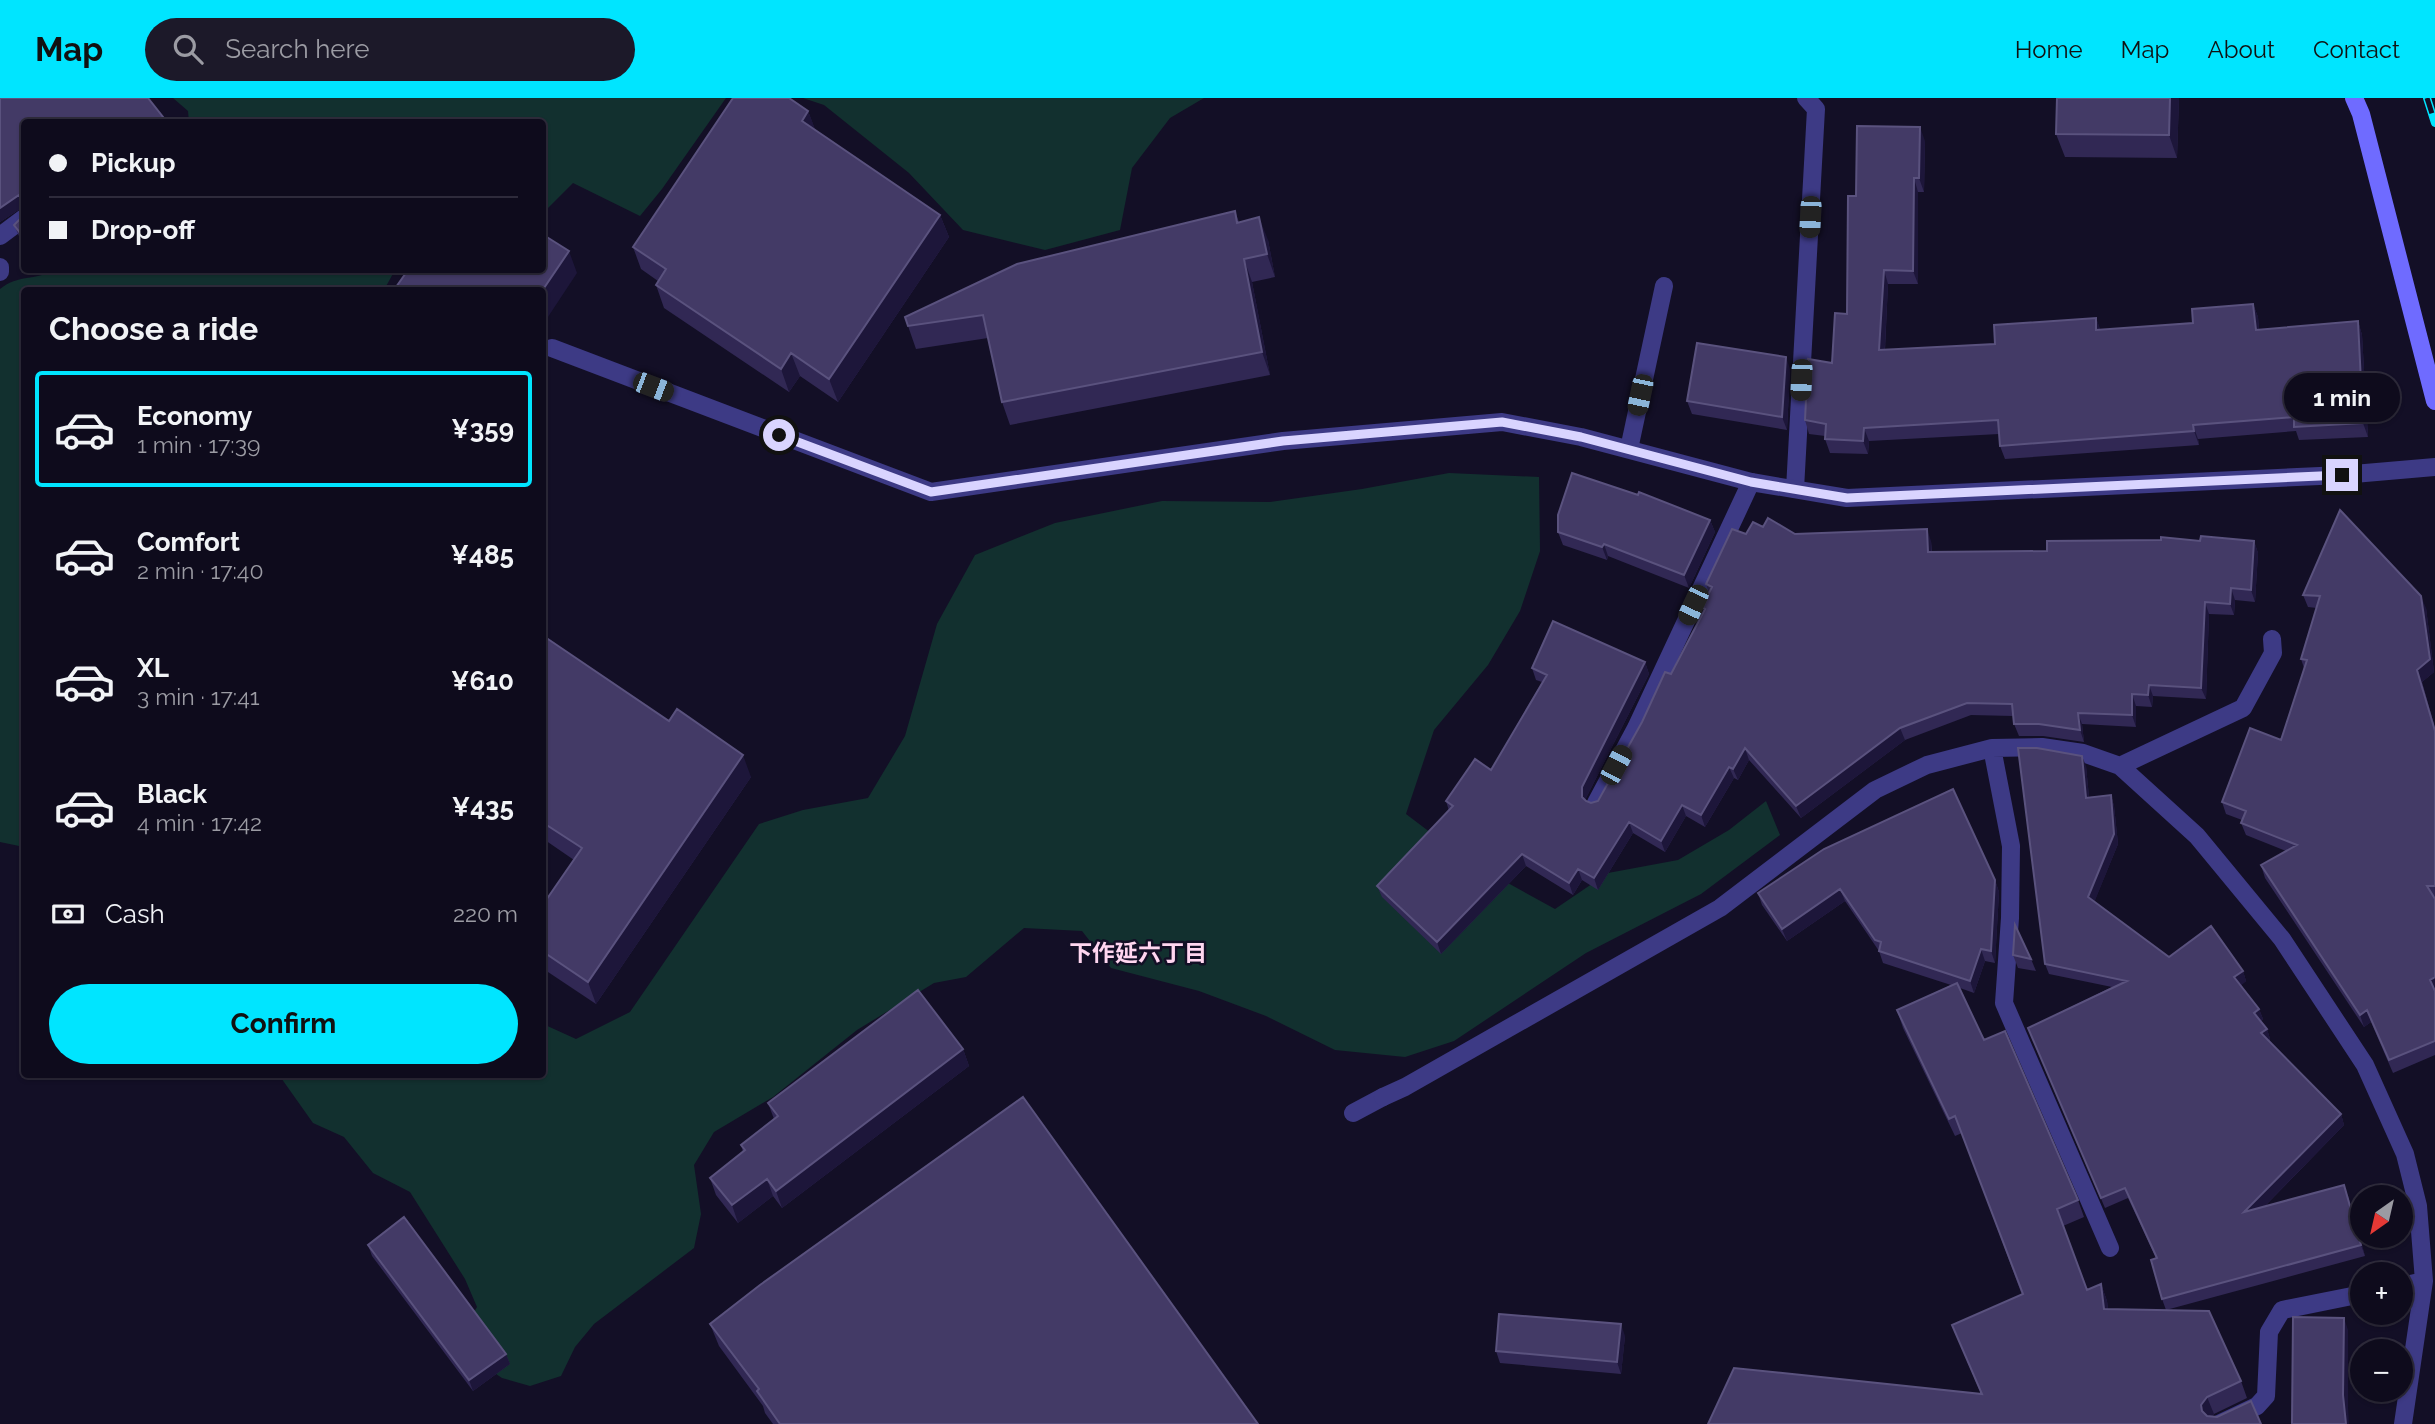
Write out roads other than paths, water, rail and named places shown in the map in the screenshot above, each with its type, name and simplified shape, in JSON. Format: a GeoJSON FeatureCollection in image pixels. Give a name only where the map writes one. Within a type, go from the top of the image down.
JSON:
{"type":"FeatureCollection","features":[{"type":"Feature","properties":{"kind":"street"},"geometry":{"type":"LineString","coordinates":[[1795,489],[1816,109],[1806,98]]}},
{"type":"Feature","properties":{"kind":"street"},"geometry":{"type":"LineString","coordinates":[[2354,98],[2361,114],[2435,401]]}},
{"type":"Feature","properties":{"kind":"street"},"geometry":{"type":"LineString","coordinates":[[0,236],[21,220]]}},
{"type":"Feature","properties":{"kind":"street"},"geometry":{"type":"LineString","coordinates":[[1629,449],[1664,286]]}},
{"type":"Feature","properties":{"kind":"street"},"geometry":{"type":"LineString","coordinates":[[552,348],[931,492],[1283,441],[1502,422],[1581,437],[1751,482],[1847,498],[2342,475],[2435,467]]}},
{"type":"Feature","properties":{"kind":"street"},"geometry":{"type":"LineString","coordinates":[[1596,803],[1636,728],[1751,482]]}},
{"type":"Feature","properties":{"kind":"street"},"geometry":{"type":"LineString","coordinates":[[2120,766],[2242,708],[2273,653],[2272,639]]}},
{"type":"Feature","properties":{"kind":"street"},"geometry":{"type":"LineString","coordinates":[[1353,1113],[1405,1087],[1720,908],[1875,790],[1927,765],[1992,748],[2042,747],[2083,753],[2120,766],[2197,836],[2282,939],[2365,1065],[2405,1154],[2418,1206],[2424,1281],[2415,1359],[2403,1424]]}},
{"type":"Feature","properties":{"kind":"street"},"geometry":{"type":"LineString","coordinates":[[1992,748],[2011,846],[2010,918],[2004,1003],[2110,1248]]}},
{"type":"Feature","properties":{"kind":"street"},"geometry":{"type":"LineString","coordinates":[[2413,1283],[2424,1281]]}},
{"type":"Feature","properties":{"kind":"street"},"geometry":{"type":"LineString","coordinates":[[2219,1424],[2257,1406],[2266,1396],[2269,1332],[2282,1310],[2350,1296]]}},
{"type":"Feature","properties":{"kind":"railway"},"geometry":{"type":"LineString","coordinates":[[2427,98],[2435,123]]}},
{"type":"Feature","properties":{"kind":"district","name":"下作延六丁目"},"geometry":{"type":"Point","coordinates":[1138,952]}}]}
